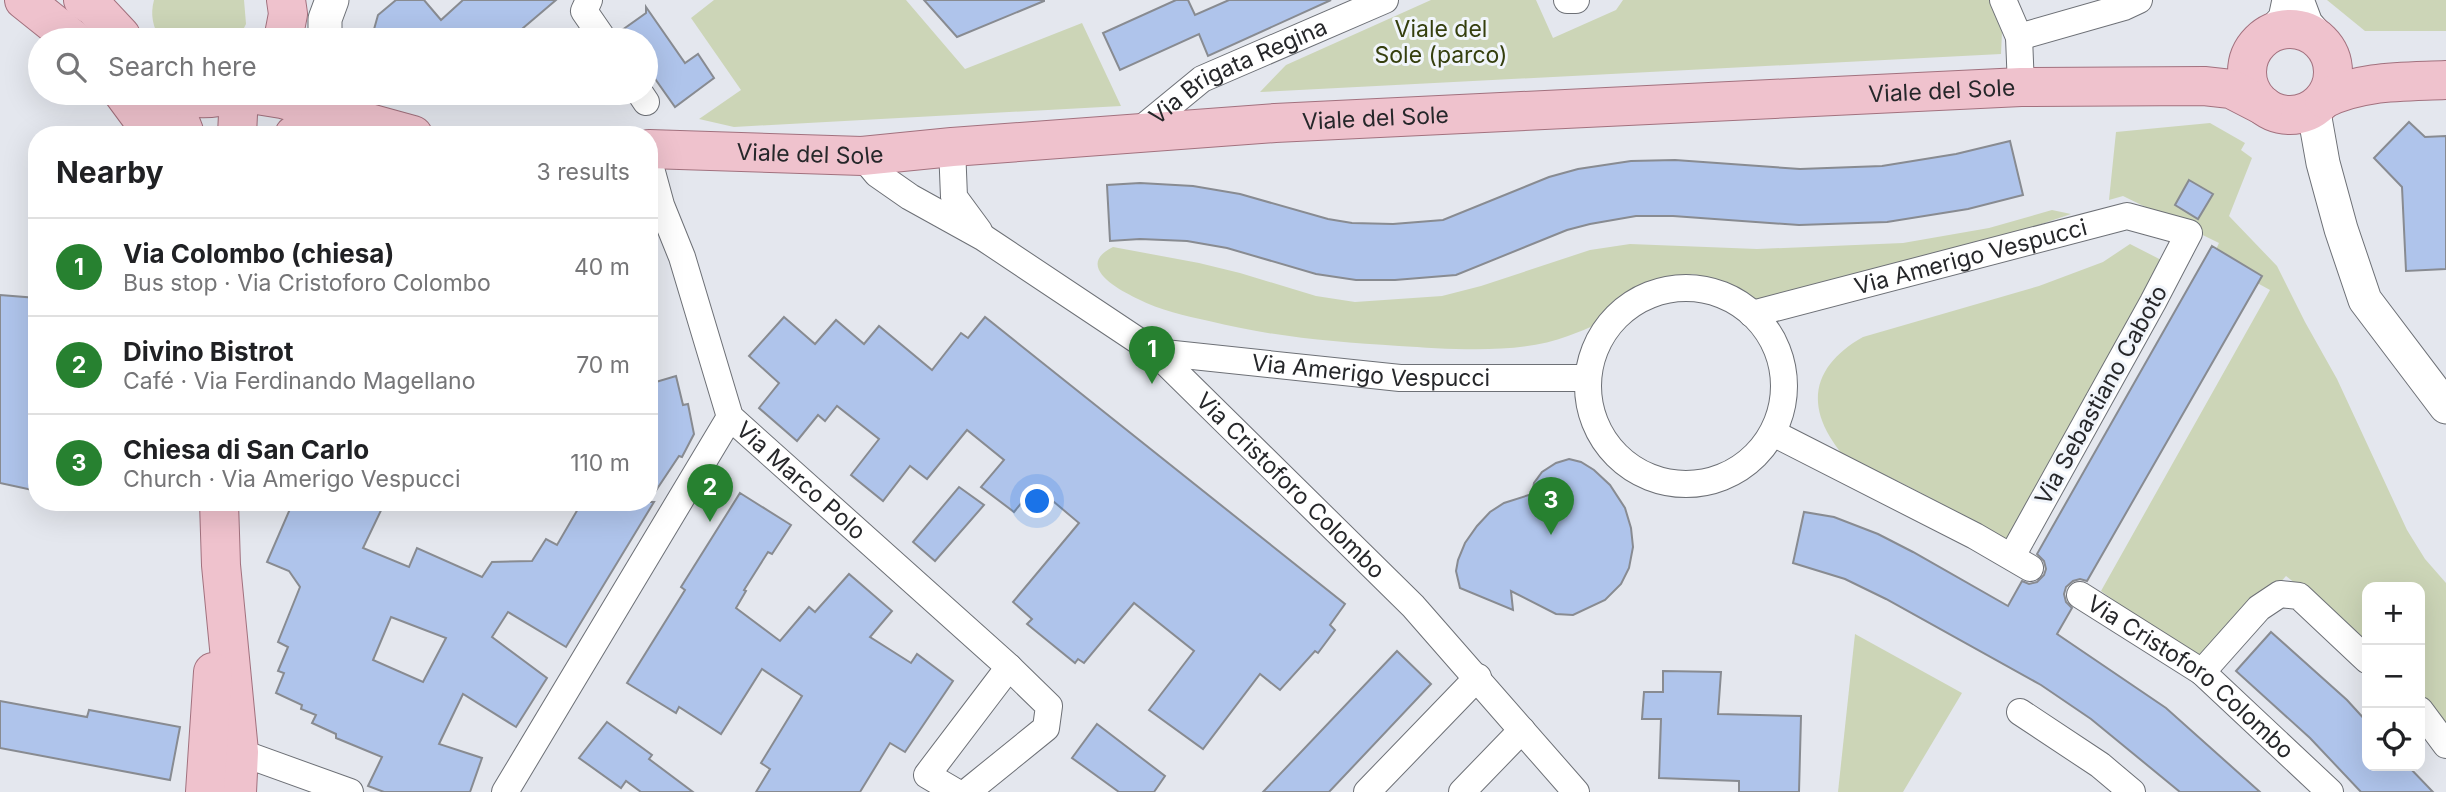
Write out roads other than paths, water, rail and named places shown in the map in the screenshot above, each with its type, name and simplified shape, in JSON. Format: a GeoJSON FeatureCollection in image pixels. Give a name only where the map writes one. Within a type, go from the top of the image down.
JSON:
{"type":"FeatureCollection","features":[{"type":"Feature","properties":{"kind":"main road"},"geometry":{"type":"LineString","coordinates":[[24,0],[59,28]]}},
{"type":"Feature","properties":{"kind":"main road"},"geometry":{"type":"LineString","coordinates":[[83,0],[121,26]]}},
{"type":"Feature","properties":{"kind":"main road"},"geometry":{"type":"LineString","coordinates":[[2446,54],[2363,60],[2323,44],[2297,29],[2273,25],[2249,60],[2248,77],[2253,93],[2299,106],[2347,89],[2446,80]]}},
{"type":"Feature","properties":{"kind":"main road","name":"Viale del Sole"},"geometry":{"type":"LineString","coordinates":[[2102,87],[2232,58],[2273,25]]}},
{"type":"Feature","properties":{"kind":"main road"},"geometry":{"type":"LineString","coordinates":[[2299,106],[2330,88],[2332,62],[2323,44]]}},
{"type":"Feature","properties":{"kind":"main road","name":"Viale del Sole"},"geometry":{"type":"LineString","coordinates":[[658,149],[862,156],[1316,121],[2021,87],[2204,86],[2231,89],[2299,106]]}},
{"type":"Feature","properties":{"kind":"main road"},"geometry":{"type":"LineString","coordinates":[[132,105],[147,126]]}},
{"type":"Feature","properties":{"kind":"main road"},"geometry":{"type":"LineString","coordinates":[[169,105],[183,126]]}},
{"type":"Feature","properties":{"kind":"main road"},"geometry":{"type":"LineString","coordinates":[[237,105],[237,126]]}},
{"type":"Feature","properties":{"kind":"main road"},"geometry":{"type":"LineString","coordinates":[[304,105],[380,126]]}},
{"type":"Feature","properties":{"kind":"main road"},"geometry":{"type":"LineString","coordinates":[[339,126],[351,106],[398,126]]}},
{"type":"Feature","properties":{"kind":"main road"},"geometry":{"type":"LineString","coordinates":[[219,511],[221,565],[239,752],[237,792]]}},
{"type":"Feature","properties":{"kind":"main road"},"geometry":{"type":"LineString","coordinates":[[205,792],[221,565]]}},
{"type":"Feature","properties":{"kind":"street"},"geometry":{"type":"LineString","coordinates":[[325,28],[325,19],[332,0]]}},
{"type":"Feature","properties":{"kind":"street"},"geometry":{"type":"LineString","coordinates":[[589,0],[584,11],[596,28]]}},
{"type":"Feature","properties":{"kind":"street","name":"Via Brigata Regina"},"geometry":{"type":"LineString","coordinates":[[1135,134],[1202,79],[1385,0]]}},
{"type":"Feature","properties":{"kind":"street"},"geometry":{"type":"LineString","coordinates":[[1567,0],[1576,0]]}},
{"type":"Feature","properties":{"kind":"street"},"geometry":{"type":"LineString","coordinates":[[2003,0],[2019,37],[2021,87]]}},
{"type":"Feature","properties":{"kind":"street"},"geometry":{"type":"LineString","coordinates":[[2019,37],[2139,0]]}},
{"type":"Feature","properties":{"kind":"street"},"geometry":{"type":"LineString","coordinates":[[2297,0],[2306,24],[2323,44]]}},
{"type":"Feature","properties":{"kind":"street"},"geometry":{"type":"LineString","coordinates":[[2299,106],[2323,163],[2364,300],[2446,407]]}},
{"type":"Feature","properties":{"kind":"street"},"geometry":{"type":"LineString","coordinates":[[952,147],[954,197],[984,239]]}},
{"type":"Feature","properties":{"kind":"street","name":"Via Cristoforo Colombo"},"geometry":{"type":"LineString","coordinates":[[862,156],[877,174],[910,197],[984,239],[1156,352],[1413,606],[1576,792]]}},
{"type":"Feature","properties":{"kind":"street","name":"Via Marco Polo"},"geometry":{"type":"LineString","coordinates":[[658,194],[682,257],[730,417],[1049,706],[1046,727],[967,792]]}},
{"type":"Feature","properties":{"kind":"street","name":"Via Amerigo Vespucci"},"geometry":{"type":"LineString","coordinates":[[1752,314],[2127,215],[2189,233]]}},
{"type":"Feature","properties":{"kind":"street","name":"Via Sebastiano Caboto"},"geometry":{"type":"LineString","coordinates":[[1773,433],[2021,562],[2189,233]]}},
{"type":"Feature","properties":{"kind":"street"},"geometry":{"type":"LineString","coordinates":[[1696,288],[1726,296],[1752,314],[1773,339],[1783,370],[1783,402],[1773,433],[1755,457],[1731,474],[1703,483],[1673,484],[1644,475],[1619,459],[1601,435],[1590,408],[1588,378],[1595,348],[1612,321],[1636,302],[1665,290],[1696,288]]}},
{"type":"Feature","properties":{"kind":"street","name":"Via Amerigo Vespucci"},"geometry":{"type":"LineString","coordinates":[[1156,352],[1400,378],[1588,378]]}},
{"type":"Feature","properties":{"kind":"street"},"geometry":{"type":"LineString","coordinates":[[505,792],[730,417]]}},
{"type":"Feature","properties":{"kind":"street"},"geometry":{"type":"LineString","coordinates":[[2202,672],[2259,608],[2280,594],[2299,596],[2362,655]]}},
{"type":"Feature","properties":{"kind":"street","name":"Via Cristoforo Colombo"},"geometry":{"type":"LineString","coordinates":[[2080,595],[2202,672],[2330,792]]}},
{"type":"Feature","properties":{"kind":"street"},"geometry":{"type":"LineString","coordinates":[[956,792],[927,775],[1009,667]]}},
{"type":"Feature","properties":{"kind":"street"},"geometry":{"type":"LineString","coordinates":[[1367,792],[1478,677]]}},
{"type":"Feature","properties":{"kind":"street"},"geometry":{"type":"LineString","coordinates":[[2020,712],[2100,765],[2132,792]]}},
{"type":"Feature","properties":{"kind":"street"},"geometry":{"type":"LineString","coordinates":[[2425,717],[2446,745]]}},
{"type":"Feature","properties":{"kind":"street"},"geometry":{"type":"LineString","coordinates":[[1462,792],[1522,730]]}},
{"type":"Feature","properties":{"kind":"street"},"geometry":{"type":"LineString","coordinates":[[239,752],[350,792]]}},
{"type":"Feature","properties":{"kind":"place","name":"Via Colombo (chiesa)"},"geometry":{"type":"Point","coordinates":[1152,384]}},
{"type":"Feature","properties":{"kind":"place","name":"Divino Bistrot"},"geometry":{"type":"Point","coordinates":[710,522]}},
{"type":"Feature","properties":{"kind":"place","name":"Chiesa di San Carlo"},"geometry":{"type":"Point","coordinates":[1551,535]}},
{"type":"Feature","properties":{"kind":"park label","name":"Viale del Sole (parco)"},"geometry":{"type":"Point","coordinates":[1441,42]}}]}
